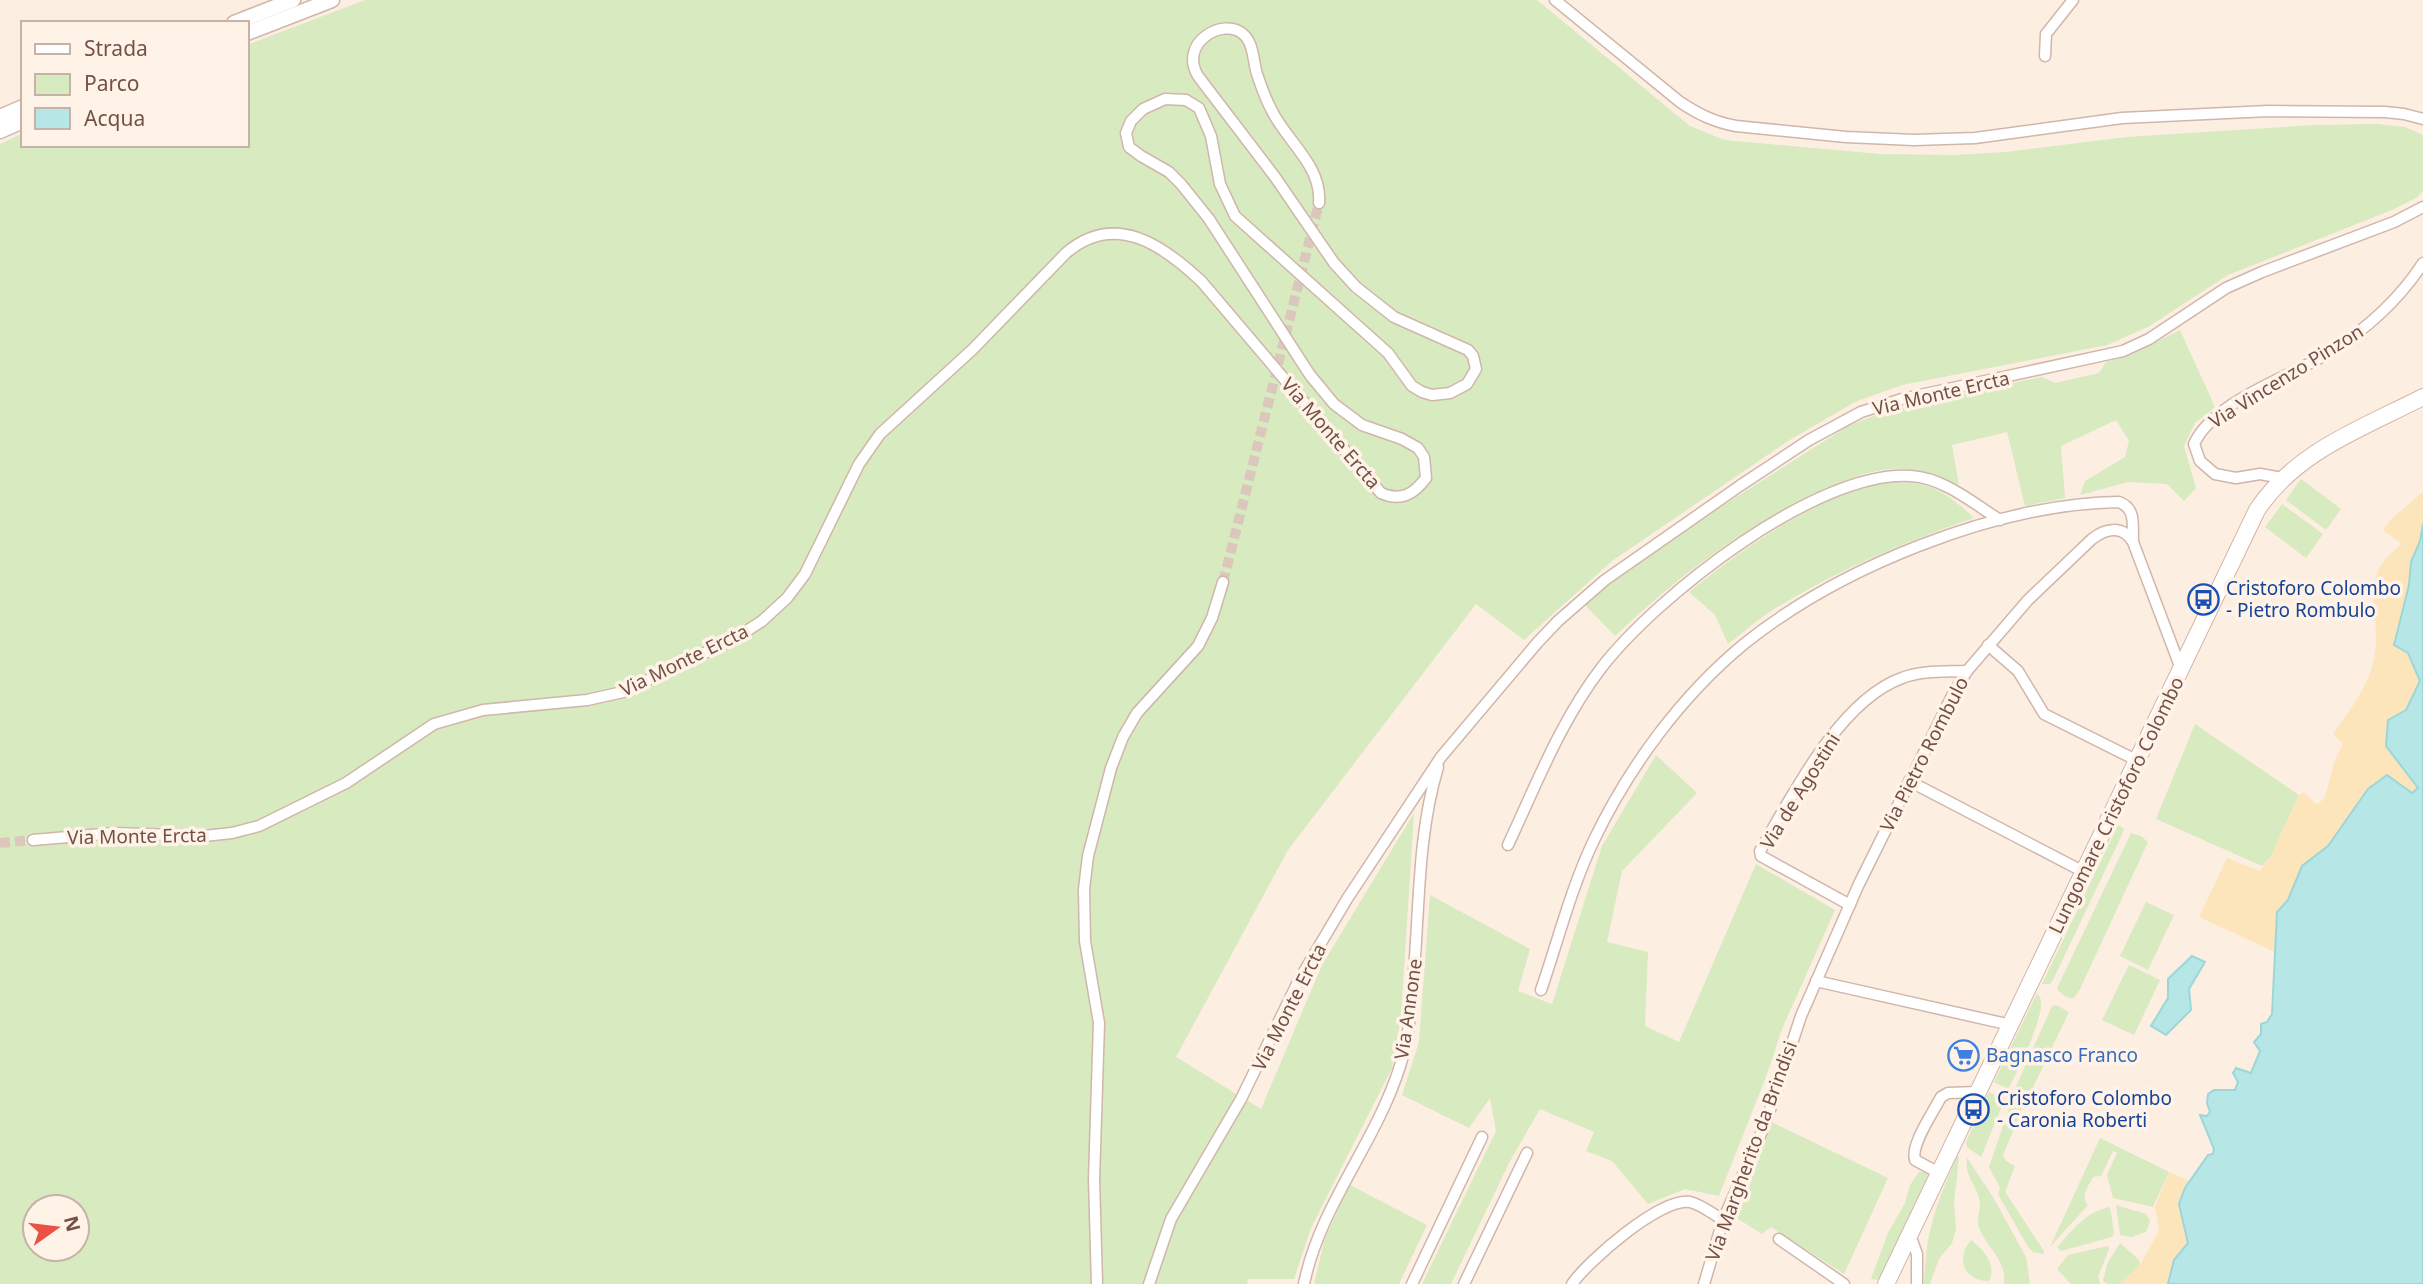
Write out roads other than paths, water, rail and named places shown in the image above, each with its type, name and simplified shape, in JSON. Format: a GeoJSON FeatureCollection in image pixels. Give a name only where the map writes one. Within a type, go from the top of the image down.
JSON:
{"type":"FeatureCollection","features":[{"type":"Feature","properties":{"kind":"main road","name":"Lungomare Cristoforo Colombo"},"geometry":{"type":"LineString","coordinates":[[1886,1284],[2251,522],[2265,498],[2282,478],[2316,452],[2423,397]]}},
{"type":"Feature","properties":{"kind":"street"},"geometry":{"type":"LineString","coordinates":[[239,21],[293,0]]}},
{"type":"Feature","properties":{"kind":"street"},"geometry":{"type":"LineString","coordinates":[[248,33],[332,0]]}},
{"type":"Feature","properties":{"kind":"street"},"geometry":{"type":"LineString","coordinates":[[1555,0],[1680,102],[1709,119],[1736,127],[1914,140],[1975,138],[2112,119],[2268,111],[2375,111],[2423,119]]}},
{"type":"Feature","properties":{"kind":"street"},"geometry":{"type":"LineString","coordinates":[[2045,56],[2046,34],[2073,0]]}},
{"type":"Feature","properties":{"kind":"street","name":"Via Monte Ercta"},"geometry":{"type":"LineString","coordinates":[[33,840],[122,833],[204,836],[259,826],[346,783],[434,724],[483,710],[587,701],[623,692],[734,639],[762,621],[787,598],[805,573],[859,464],[880,434],[973,349],[1066,254],[1077,244],[1096,235],[1119,234],[1134,238],[1160,248],[1178,260],[1202,282],[1381,493],[1391,497],[1412,494],[1426,478],[1424,457],[1419,448],[1362,425],[1334,404],[1310,375],[1209,219],[1169,172],[1134,152],[1126,140],[1127,128],[1143,109],[1165,99],[1177,99],[1199,108],[1208,124],[1220,184],[1235,216],[1388,353],[1412,386],[1432,395],[1450,393],[1467,384],[1476,369],[1473,356],[1468,350],[1394,317],[1366,295],[1334,263],[1275,177],[1198,76],[1191,62],[1192,52],[1204,38],[1212,33],[1230,29],[1243,34],[1248,40],[1257,75],[1270,108],[1279,125],[1314,171],[1319,203]]}},
{"type":"Feature","properties":{"kind":"street"},"geometry":{"type":"LineString","coordinates":[[0,117],[21,108]]}},
{"type":"Feature","properties":{"kind":"street"},"geometry":{"type":"LineString","coordinates":[[0,131],[21,122]]}},
{"type":"Feature","properties":{"kind":"street","name":"Via Monte Ercta"},"geometry":{"type":"LineString","coordinates":[[1149,1284],[1171,1219],[1241,1100],[1299,981],[1347,899],[1441,757],[1538,642],[1578,603],[1622,568],[1741,485],[1836,424],[1861,412],[1902,398],[2123,351],[2149,339],[2226,288],[2394,222],[2423,207]]}},
{"type":"Feature","properties":{"kind":"street","name":"Via Vincenzo Pinzon"},"geometry":{"type":"LineString","coordinates":[[2282,478],[2260,474],[2236,478],[2215,474],[2200,461],[2194,444],[2200,430],[2245,397],[2328,353],[2364,329],[2399,297],[2423,263]]}},
{"type":"Feature","properties":{"kind":"street"},"geometry":{"type":"LineString","coordinates":[[1508,845],[1578,702],[1602,668],[1630,634],[1661,605],[1692,579],[1756,534],[1802,507],[1839,490],[1882,477],[1912,476],[1939,482],[2000,520]]}},
{"type":"Feature","properties":{"kind":"street"},"geometry":{"type":"LineString","coordinates":[[1541,990],[1593,842],[1637,764],[1690,696],[1742,646],[1779,618],[1829,588],[1935,540],[2000,520],[2048,510],[2119,502],[2127,505],[2132,514],[2133,542],[2181,669]]}},
{"type":"Feature","properties":{"kind":"street","name":"Via Pietro Rombulo"},"geometry":{"type":"LineString","coordinates":[[1816,981],[1909,780],[1966,671],[2046,581],[2098,534],[2113,530],[2123,531],[2133,542]]}},
{"type":"Feature","properties":{"kind":"street"},"geometry":{"type":"LineString","coordinates":[[1097,1284],[1094,1179],[1099,1035],[1096,1002],[1084,941],[1084,889],[1088,856],[1111,768],[1123,737],[1137,713],[1198,646],[1212,618],[1223,582]]}},
{"type":"Feature","properties":{"kind":"street"},"geometry":{"type":"LineString","coordinates":[[1988,645],[2018,671],[2044,714],[2138,761]]}},
{"type":"Feature","properties":{"kind":"street","name":"Via de Agostini"},"geometry":{"type":"LineString","coordinates":[[1850,905],[1761,856],[1760,851],[1820,752],[1854,711],[1870,697],[1903,677],[1921,673],[1966,671]]}},
{"type":"Feature","properties":{"kind":"street","name":"Via Annone"},"geometry":{"type":"LineString","coordinates":[[1304,1284],[1320,1230],[1382,1113],[1401,1066],[1408,1035],[1416,956],[1424,826],[1441,757]]}},
{"type":"Feature","properties":{"kind":"street"},"geometry":{"type":"LineString","coordinates":[[1909,780],[2084,872]]}},
{"type":"Feature","properties":{"kind":"street"},"geometry":{"type":"LineString","coordinates":[[1816,981],[2011,1025]]}},
{"type":"Feature","properties":{"kind":"street","name":"Via Margherito da Brindisi"},"geometry":{"type":"LineString","coordinates":[[1704,1284],[1723,1220],[1757,1145],[1790,1045],[1816,981]]}},
{"type":"Feature","properties":{"kind":"street"},"geometry":{"type":"LineString","coordinates":[[1939,1173],[1915,1160],[1913,1154],[1917,1143],[1941,1097],[1948,1093],[1978,1092]]}},
{"type":"Feature","properties":{"kind":"street"},"geometry":{"type":"LineString","coordinates":[[1412,1284],[1482,1138]]}},
{"type":"Feature","properties":{"kind":"street"},"geometry":{"type":"LineString","coordinates":[[1464,1284],[1527,1153]]}},
{"type":"Feature","properties":{"kind":"street"},"geometry":{"type":"LineString","coordinates":[[1572,1284],[1589,1264],[1627,1231],[1676,1203],[1698,1205],[1723,1220]]}},
{"type":"Feature","properties":{"kind":"street"},"geometry":{"type":"LineString","coordinates":[[1910,1235],[1917,1254],[1917,1284]]}},
{"type":"Feature","properties":{"kind":"street"},"geometry":{"type":"LineString","coordinates":[[1779,1239],[1844,1284]]}},
{"type":"Feature","properties":{"kind":"water"},"geometry":{"type":"Polygon","coordinates":[[[2423,524],[2423,1284],[2168,1284],[2174,1260],[2188,1243],[2179,1204],[2185,1188],[2208,1155],[2213,1154],[2214,1149],[2200,1115],[2207,1116],[2210,1112],[2208,1094],[2214,1090],[2235,1090],[2238,1082],[2233,1073],[2236,1068],[2251,1073],[2260,1051],[2254,1042],[2261,1034],[2261,1024],[2267,1022],[2272,1014],[2277,912],[2288,900],[2302,866],[2328,846],[2368,789],[2387,775],[2412,793],[2418,788],[2386,746],[2388,720],[2406,710],[2420,681],[2408,653],[2394,645],[2409,585],[2411,562],[2420,541],[2423,524]]]}},
{"type":"Feature","properties":{"kind":"water"},"geometry":{"type":"Polygon","coordinates":[[[2192,956],[2205,962],[2189,989],[2191,1010],[2166,1035],[2151,1026],[2168,998],[2168,979],[2192,956]]]}},
{"type":"Feature","properties":{"kind":"tunnel"},"geometry":{"type":"LineString","coordinates":[[1223,582],[1319,203]]}},
{"type":"Feature","properties":{"kind":"tunnel"},"geometry":{"type":"LineString","coordinates":[[0,843],[33,840]]}},
{"type":"Feature","properties":{"kind":"place","name":"Cristoforo Colombo - Pietro Rombulo"},"geometry":{"type":"Point","coordinates":[2203,599]}},
{"type":"Feature","properties":{"kind":"place","name":"Bagnasco Franco"},"geometry":{"type":"Point","coordinates":[1963,1055]}},
{"type":"Feature","properties":{"kind":"place","name":"Cristoforo Colombo - Caronia Roberti"},"geometry":{"type":"Point","coordinates":[1974,1109]}}]}
